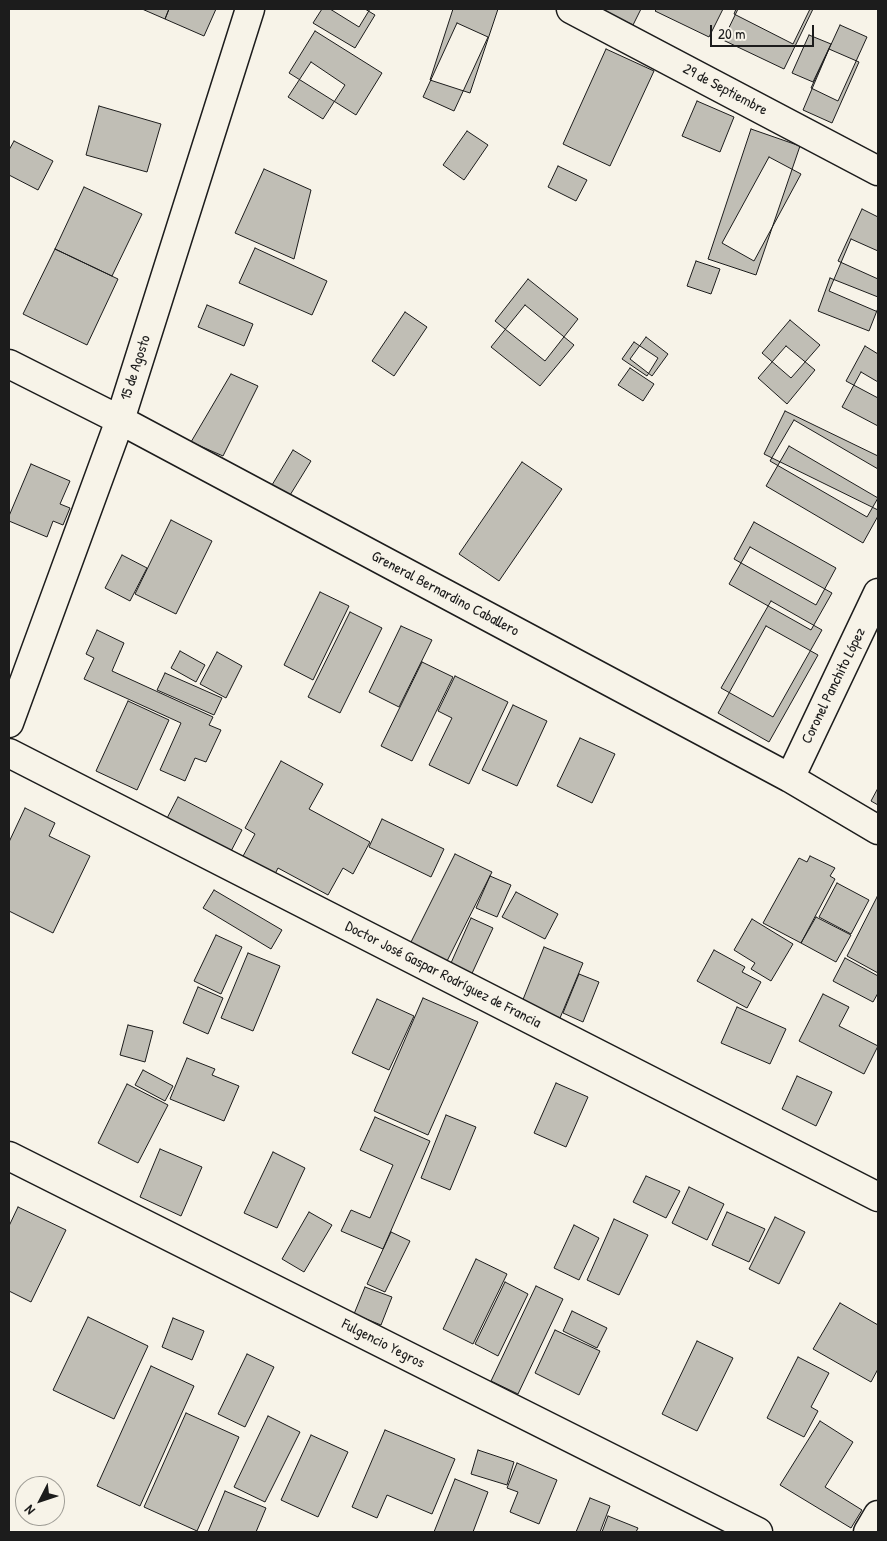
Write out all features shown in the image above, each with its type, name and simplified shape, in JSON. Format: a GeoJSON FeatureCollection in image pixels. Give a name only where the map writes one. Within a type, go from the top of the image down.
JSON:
{"type":"FeatureCollection","features":[{"type":"Feature","properties":{"kind":"street","name":"15 de Agosto"},"geometry":{"type":"LineString","coordinates":[[9,723],[120,420],[250,9]]}},
{"type":"Feature","properties":{"kind":"street","name":"29 de Septiembre"},"geometry":{"type":"LineString","coordinates":[[571,9],[878,171]]}},
{"type":"Feature","properties":{"kind":"street","name":"Greneral Bernardino Caballero"},"geometry":{"type":"LineString","coordinates":[[9,364],[120,420],[790,778],[878,830]]}},
{"type":"Feature","properties":{"kind":"street","name":"Coronel Panchito López"},"geometry":{"type":"LineString","coordinates":[[790,778],[878,594]]}},
{"type":"Feature","properties":{"kind":"street","name":"Doctor José Gaspar Rodríguez de Francia"},"geometry":{"type":"LineString","coordinates":[[9,753],[878,1198]]}},
{"type":"Feature","properties":{"kind":"street","name":"Fulgencio Yegros"},"geometry":{"type":"LineString","coordinates":[[9,1156],[758,1532]]}},
{"type":"Feature","properties":{"kind":"street"},"geometry":{"type":"LineString","coordinates":[[868,1532],[878,1515]]}},
{"type":"Feature","properties":{"kind":"building"},"geometry":{"type":"Polygon","coordinates":[[[142,9],[169,9],[165,19],[142,9]]]}},
{"type":"Feature","properties":{"kind":"building"},"geometry":{"type":"Polygon","coordinates":[[[169,9],[216,9],[204,36],[165,19],[169,9]]]}},
{"type":"Feature","properties":{"kind":"building"},"geometry":{"type":"Polygon","coordinates":[[[322,9],[365,9],[375,15],[355,48],[313,23],[322,9]]]}},
{"type":"Feature","properties":{"kind":"building"},"geometry":{"type":"Polygon","coordinates":[[[330,9],[370,9],[359,27],[330,9]]]}},
{"type":"Feature","properties":{"kind":"building"},"geometry":{"type":"Polygon","coordinates":[[[453,9],[498,9],[470,93],[430,80],[453,9]]]}},
{"type":"Feature","properties":{"kind":"building"},"geometry":{"type":"Polygon","coordinates":[[[598,9],[641,9],[633,25],[598,9]]]}},
{"type":"Feature","properties":{"kind":"building"},"geometry":{"type":"Polygon","coordinates":[[[657,9],[723,9],[709,37],[655,11],[657,9]]]}},
{"type":"Feature","properties":{"kind":"building"},"geometry":{"type":"Polygon","coordinates":[[[736,9],[810,9],[793,44],[734,14],[736,9]]]}},
{"type":"Feature","properties":{"kind":"building"},"geometry":{"type":"Polygon","coordinates":[[[738,9],[813,9],[784,69],[723,40],[738,9]]]}},
{"type":"Feature","properties":{"kind":"building"},"geometry":{"type":"Polygon","coordinates":[[[457,23],[488,37],[454,111],[423,97],[457,23]]]}},
{"type":"Feature","properties":{"kind":"building"},"geometry":{"type":"Polygon","coordinates":[[[840,25],[867,37],[838,101],[811,88],[840,25]]]}},
{"type":"Feature","properties":{"kind":"building"},"geometry":{"type":"Polygon","coordinates":[[[315,31],[382,73],[356,115],[289,73],[315,31]]]}},
{"type":"Feature","properties":{"kind":"building"},"geometry":{"type":"Polygon","coordinates":[[[809,35],[831,44],[813,82],[792,73],[809,35]]]}},
{"type":"Feature","properties":{"kind":"building"},"geometry":{"type":"Polygon","coordinates":[[[606,49],[654,71],[610,166],[563,144],[606,49]]]}},
{"type":"Feature","properties":{"kind":"building"},"geometry":{"type":"Polygon","coordinates":[[[829,49],[859,62],[832,123],[803,110],[829,49]]]}},
{"type":"Feature","properties":{"kind":"building"},"geometry":{"type":"Polygon","coordinates":[[[311,62],[345,85],[323,119],[288,97],[311,62]]]}},
{"type":"Feature","properties":{"kind":"building"},"geometry":{"type":"Polygon","coordinates":[[[697,101],[734,117],[720,152],[682,136],[697,101]]]}},
{"type":"Feature","properties":{"kind":"building"},"geometry":{"type":"Polygon","coordinates":[[[99,106],[161,124],[147,172],[86,155],[99,106]]]}},
{"type":"Feature","properties":{"kind":"building"},"geometry":{"type":"Polygon","coordinates":[[[751,129],[800,146],[756,275],[708,259],[751,129]]]}},
{"type":"Feature","properties":{"kind":"building"},"geometry":{"type":"Polygon","coordinates":[[[467,131],[488,145],[464,180],[443,165],[467,131]]]}},
{"type":"Feature","properties":{"kind":"building"},"geometry":{"type":"Polygon","coordinates":[[[14,141],[53,161],[38,190],[9,175],[9,150],[14,141]]]}},
{"type":"Feature","properties":{"kind":"building"},"geometry":{"type":"Polygon","coordinates":[[[769,157],[801,174],[754,261],[722,243],[769,157]]]}},
{"type":"Feature","properties":{"kind":"building"},"geometry":{"type":"Polygon","coordinates":[[[558,166],[587,180],[576,201],[548,187],[558,166]]]}},
{"type":"Feature","properties":{"kind":"building"},"geometry":{"type":"Polygon","coordinates":[[[264,169],[311,190],[294,259],[235,233],[264,169]]]}},
{"type":"Feature","properties":{"kind":"building"},"geometry":{"type":"Polygon","coordinates":[[[84,187],[142,214],[112,276],[55,249],[84,187]]]}},
{"type":"Feature","properties":{"kind":"building"},"geometry":{"type":"Polygon","coordinates":[[[862,209],[878,217],[878,279],[838,261],[862,209]]]}},
{"type":"Feature","properties":{"kind":"building"},"geometry":{"type":"Polygon","coordinates":[[[851,239],[878,251],[878,312],[829,291],[851,239]]]}},
{"type":"Feature","properties":{"kind":"building"},"geometry":{"type":"Polygon","coordinates":[[[255,248],[327,281],[312,315],[239,283],[255,248]]]}},
{"type":"Feature","properties":{"kind":"building"},"geometry":{"type":"Polygon","coordinates":[[[55,249],[118,279],[87,345],[23,314],[55,249]]]}},
{"type":"Feature","properties":{"kind":"building"},"geometry":{"type":"Polygon","coordinates":[[[696,261],[720,269],[711,294],[687,286],[696,261]]]}},
{"type":"Feature","properties":{"kind":"building"},"geometry":{"type":"Polygon","coordinates":[[[830,278],[878,297],[878,308],[869,331],[818,311],[830,278]]]}},
{"type":"Feature","properties":{"kind":"building"},"geometry":{"type":"Polygon","coordinates":[[[528,279],[578,319],[545,361],[495,321],[528,279]]]}},
{"type":"Feature","properties":{"kind":"building"},"geometry":{"type":"Polygon","coordinates":[[[207,305],[253,324],[244,346],[198,327],[207,305]]]}},
{"type":"Feature","properties":{"kind":"building"},"geometry":{"type":"Polygon","coordinates":[[[525,305],[574,345],[540,386],[491,347],[525,305]]]}},
{"type":"Feature","properties":{"kind":"building"},"geometry":{"type":"Polygon","coordinates":[[[405,312],[427,327],[394,376],[372,361],[405,312]]]}},
{"type":"Feature","properties":{"kind":"building"},"geometry":{"type":"Polygon","coordinates":[[[790,320],[820,345],[791,378],[762,353],[790,320]]]}},
{"type":"Feature","properties":{"kind":"building"},"geometry":{"type":"Polygon","coordinates":[[[646,337],[668,354],[652,376],[630,359],[646,337]]]}},
{"type":"Feature","properties":{"kind":"building"},"geometry":{"type":"Polygon","coordinates":[[[634,342],[658,358],[647,376],[622,359],[634,342]]]}},
{"type":"Feature","properties":{"kind":"building"},"geometry":{"type":"Polygon","coordinates":[[[786,346],[815,370],[787,404],[758,378],[786,346]]]}},
{"type":"Feature","properties":{"kind":"building"},"geometry":{"type":"Polygon","coordinates":[[[865,346],[878,354],[878,398],[846,381],[865,346]]]}},
{"type":"Feature","properties":{"kind":"building"},"geometry":{"type":"Polygon","coordinates":[[[630,368],[654,384],[643,401],[618,385],[630,368]]]}},
{"type":"Feature","properties":{"kind":"building"},"geometry":{"type":"Polygon","coordinates":[[[861,372],[878,382],[878,426],[842,407],[861,372]]]}},
{"type":"Feature","properties":{"kind":"building"},"geometry":{"type":"Polygon","coordinates":[[[231,374],[258,386],[223,456],[191,442],[231,374]]]}},
{"type":"Feature","properties":{"kind":"building"},"geometry":{"type":"Polygon","coordinates":[[[785,411],[878,456],[878,510],[764,454],[785,411]]]}},
{"type":"Feature","properties":{"kind":"building"},"geometry":{"type":"Polygon","coordinates":[[[794,420],[878,469],[878,498],[867,517],[770,461],[794,420]]]}},
{"type":"Feature","properties":{"kind":"building"},"geometry":{"type":"Polygon","coordinates":[[[789,446],[878,498],[878,516],[863,543],[766,486],[789,446]]]}},
{"type":"Feature","properties":{"kind":"building"},"geometry":{"type":"Polygon","coordinates":[[[293,450],[311,461],[287,500],[269,490],[293,450]]]}},
{"type":"Feature","properties":{"kind":"building"},"geometry":{"type":"Polygon","coordinates":[[[522,462],[562,489],[499,581],[459,554],[522,462]]]}},
{"type":"Feature","properties":{"kind":"building"},"geometry":{"type":"Polygon","coordinates":[[[31,464],[70,481],[60,504],[70,508],[63,525],[53,521],[47,537],[9,521],[9,516],[31,464]]]}},
{"type":"Feature","properties":{"kind":"building"},"geometry":{"type":"Polygon","coordinates":[[[171,520],[212,541],[176,614],[135,594],[171,520]]]}},
{"type":"Feature","properties":{"kind":"building"},"geometry":{"type":"Polygon","coordinates":[[[754,522],[836,568],[816,605],[734,559],[754,522]]]}},
{"type":"Feature","properties":{"kind":"building"},"geometry":{"type":"Polygon","coordinates":[[[750,547],[832,593],[811,630],[729,584],[750,547]]]}},
{"type":"Feature","properties":{"kind":"building"},"geometry":{"type":"Polygon","coordinates":[[[122,555],[147,568],[130,601],[105,588],[122,555]]]}},
{"type":"Feature","properties":{"kind":"building"},"geometry":{"type":"Polygon","coordinates":[[[320,592],[349,606],[313,680],[284,665],[320,592]]]}},
{"type":"Feature","properties":{"kind":"building"},"geometry":{"type":"Polygon","coordinates":[[[771,601],[822,630],[773,717],[721,688],[771,601]]]}},
{"type":"Feature","properties":{"kind":"building"},"geometry":{"type":"Polygon","coordinates":[[[350,612],[382,628],[340,713],[308,697],[350,612]]]}},
{"type":"Feature","properties":{"kind":"building"},"geometry":{"type":"Polygon","coordinates":[[[401,626],[432,640],[399,707],[369,692],[401,626]]]}},
{"type":"Feature","properties":{"kind":"building"},"geometry":{"type":"Polygon","coordinates":[[[766,626],[818,655],[769,742],[718,713],[766,626]]]}},
{"type":"Feature","properties":{"kind":"building"},"geometry":{"type":"Polygon","coordinates":[[[97,630],[124,643],[112,671],[213,717],[209,725],[221,730],[206,762],[195,758],[185,781],[160,770],[181,723],[84,679],[94,658],[86,654],[97,630]]]}},
{"type":"Feature","properties":{"kind":"building"},"geometry":{"type":"Polygon","coordinates":[[[180,651],[205,665],[196,682],[171,668],[180,651]]]}},
{"type":"Feature","properties":{"kind":"building"},"geometry":{"type":"Polygon","coordinates":[[[217,652],[242,666],[226,698],[200,684],[217,652]]]}},
{"type":"Feature","properties":{"kind":"building"},"geometry":{"type":"Polygon","coordinates":[[[422,662],[453,677],[412,761],[381,746],[422,662]]]}},
{"type":"Feature","properties":{"kind":"building"},"geometry":{"type":"Polygon","coordinates":[[[165,673],[222,698],[214,715],[157,690],[165,673]]]}},
{"type":"Feature","properties":{"kind":"building"},"geometry":{"type":"Polygon","coordinates":[[[455,676],[508,702],[469,784],[429,765],[452,718],[438,711],[455,676]]]}},
{"type":"Feature","properties":{"kind":"building"},"geometry":{"type":"Polygon","coordinates":[[[128,701],[169,720],[137,790],[96,771],[128,701]]]}},
{"type":"Feature","properties":{"kind":"building"},"geometry":{"type":"Polygon","coordinates":[[[513,705],[547,721],[517,786],[482,770],[513,705]]]}},
{"type":"Feature","properties":{"kind":"building"},"geometry":{"type":"Polygon","coordinates":[[[580,738],[615,754],[592,803],[557,786],[580,738]]]}},
{"type":"Feature","properties":{"kind":"building"},"geometry":{"type":"Polygon","coordinates":[[[281,761],[323,784],[309,809],[370,842],[353,874],[343,868],[328,895],[278,868],[274,876],[242,858],[255,834],[245,828],[281,761]]]}},
{"type":"Feature","properties":{"kind":"building"},"geometry":{"type":"Polygon","coordinates":[[[878,788],[878,805],[871,801],[878,788]]]}},
{"type":"Feature","properties":{"kind":"building"},"geometry":{"type":"Polygon","coordinates":[[[178,797],[242,830],[228,857],[164,824],[178,797]]]}},
{"type":"Feature","properties":{"kind":"building"},"geometry":{"type":"Polygon","coordinates":[[[25,808],[55,823],[49,836],[90,856],[53,933],[9,911],[9,842],[25,808]]]}},
{"type":"Feature","properties":{"kind":"building"},"geometry":{"type":"Polygon","coordinates":[[[382,819],[444,849],[431,877],[369,847],[382,819]]]}},
{"type":"Feature","properties":{"kind":"building"},"geometry":{"type":"Polygon","coordinates":[[[455,854],[492,872],[445,965],[409,946],[455,854]]]}},
{"type":"Feature","properties":{"kind":"building"},"geometry":{"type":"Polygon","coordinates":[[[810,856],[835,868],[830,876],[835,879],[801,943],[763,923],[799,858],[807,862],[810,856]]]}},
{"type":"Feature","properties":{"kind":"building"},"geometry":{"type":"Polygon","coordinates":[[[490,876],[511,885],[497,917],[476,908],[490,876]]]}},
{"type":"Feature","properties":{"kind":"building"},"geometry":{"type":"Polygon","coordinates":[[[837,883],[869,900],[851,934],[819,917],[837,883]]]}},
{"type":"Feature","properties":{"kind":"building"},"geometry":{"type":"Polygon","coordinates":[[[214,890],[282,930],[271,949],[203,908],[214,890]]]}},
{"type":"Feature","properties":{"kind":"building"},"geometry":{"type":"Polygon","coordinates":[[[516,892],[558,914],[545,939],[502,917],[516,892]]]}},
{"type":"Feature","properties":{"kind":"building"},"geometry":{"type":"Polygon","coordinates":[[[878,898],[878,973],[847,956],[878,898]]]}},
{"type":"Feature","properties":{"kind":"building"},"geometry":{"type":"Polygon","coordinates":[[[816,917],[851,935],[836,962],[801,943],[816,917]]]}},
{"type":"Feature","properties":{"kind":"building"},"geometry":{"type":"Polygon","coordinates":[[[471,918],[493,928],[468,982],[447,972],[471,918]]]}},
{"type":"Feature","properties":{"kind":"building"},"geometry":{"type":"Polygon","coordinates":[[[752,919],[793,944],[771,981],[751,969],[755,963],[734,950],[752,919]]]}},
{"type":"Feature","properties":{"kind":"building"},"geometry":{"type":"Polygon","coordinates":[[[216,935],[242,947],[221,994],[194,981],[216,935]]]}},
{"type":"Feature","properties":{"kind":"building"},"geometry":{"type":"Polygon","coordinates":[[[544,947],[583,963],[560,1018],[522,1002],[544,947]]]}},
{"type":"Feature","properties":{"kind":"building"},"geometry":{"type":"Polygon","coordinates":[[[714,950],[745,967],[742,972],[761,982],[747,1008],[697,981],[714,950]]]}},
{"type":"Feature","properties":{"kind":"building"},"geometry":{"type":"Polygon","coordinates":[[[248,953],[280,966],[253,1031],[221,1018],[248,953]]]}},
{"type":"Feature","properties":{"kind":"building"},"geometry":{"type":"Polygon","coordinates":[[[845,958],[878,976],[878,993],[873,1002],[833,981],[845,958]]]}},
{"type":"Feature","properties":{"kind":"building"},"geometry":{"type":"Polygon","coordinates":[[[579,974],[599,982],[583,1022],[563,1013],[579,974]]]}},
{"type":"Feature","properties":{"kind":"building"},"geometry":{"type":"Polygon","coordinates":[[[198,987],[223,998],[208,1034],[183,1023],[198,987]]]}},
{"type":"Feature","properties":{"kind":"building"},"geometry":{"type":"Polygon","coordinates":[[[823,994],[849,1007],[839,1026],[878,1046],[864,1074],[799,1041],[823,994]]]}},
{"type":"Feature","properties":{"kind":"building"},"geometry":{"type":"Polygon","coordinates":[[[423,998],[478,1022],[428,1135],[374,1111],[423,998]]]}},
{"type":"Feature","properties":{"kind":"building"},"geometry":{"type":"Polygon","coordinates":[[[377,999],[414,1016],[389,1070],[352,1053],[377,999]]]}},
{"type":"Feature","properties":{"kind":"building"},"geometry":{"type":"Polygon","coordinates":[[[737,1007],[786,1029],[770,1064],[721,1043],[737,1007]]]}},
{"type":"Feature","properties":{"kind":"building"},"geometry":{"type":"Polygon","coordinates":[[[128,1025],[153,1031],[145,1062],[120,1055],[128,1025]]]}},
{"type":"Feature","properties":{"kind":"building"},"geometry":{"type":"Polygon","coordinates":[[[187,1058],[215,1069],[212,1075],[239,1086],[224,1121],[170,1099],[187,1058]]]}},
{"type":"Feature","properties":{"kind":"building"},"geometry":{"type":"Polygon","coordinates":[[[143,1070],[173,1086],[165,1101],[135,1085],[143,1070]]]}},
{"type":"Feature","properties":{"kind":"building"},"geometry":{"type":"Polygon","coordinates":[[[797,1076],[832,1092],[816,1126],[782,1109],[797,1076]]]}},
{"type":"Feature","properties":{"kind":"building"},"geometry":{"type":"Polygon","coordinates":[[[556,1083],[588,1097],[566,1147],[534,1133],[556,1083]]]}},
{"type":"Feature","properties":{"kind":"building"},"geometry":{"type":"Polygon","coordinates":[[[127,1084],[168,1105],[138,1163],[98,1143],[127,1084]]]}},
{"type":"Feature","properties":{"kind":"building"},"geometry":{"type":"Polygon","coordinates":[[[446,1115],[476,1127],[450,1190],[421,1178],[446,1115]]]}},
{"type":"Feature","properties":{"kind":"building"},"geometry":{"type":"Polygon","coordinates":[[[375,1117],[430,1141],[383,1249],[341,1231],[351,1210],[370,1218],[393,1165],[360,1150],[375,1117]]]}},
{"type":"Feature","properties":{"kind":"building"},"geometry":{"type":"Polygon","coordinates":[[[160,1149],[202,1167],[181,1216],[140,1197],[160,1149]]]}},
{"type":"Feature","properties":{"kind":"building"},"geometry":{"type":"Polygon","coordinates":[[[273,1152],[305,1168],[277,1228],[244,1213],[273,1152]]]}},
{"type":"Feature","properties":{"kind":"building"},"geometry":{"type":"Polygon","coordinates":[[[646,1176],[680,1191],[666,1218],[633,1202],[646,1176]]]}},
{"type":"Feature","properties":{"kind":"building"},"geometry":{"type":"Polygon","coordinates":[[[689,1187],[724,1204],[707,1240],[672,1223],[689,1187]]]}},
{"type":"Feature","properties":{"kind":"building"},"geometry":{"type":"Polygon","coordinates":[[[18,1207],[66,1230],[31,1302],[9,1291],[9,1226],[18,1207]]]}},
{"type":"Feature","properties":{"kind":"building"},"geometry":{"type":"Polygon","coordinates":[[[309,1212],[332,1225],[304,1272],[282,1259],[309,1212]]]}},
{"type":"Feature","properties":{"kind":"building"},"geometry":{"type":"Polygon","coordinates":[[[727,1212],[765,1229],[749,1262],[712,1245],[727,1212]]]}},
{"type":"Feature","properties":{"kind":"building"},"geometry":{"type":"Polygon","coordinates":[[[775,1217],[805,1232],[779,1284],[749,1269],[775,1217]]]}},
{"type":"Feature","properties":{"kind":"building"},"geometry":{"type":"Polygon","coordinates":[[[614,1219],[648,1235],[619,1295],[587,1280],[614,1219]]]}},
{"type":"Feature","properties":{"kind":"building"},"geometry":{"type":"Polygon","coordinates":[[[574,1225],[599,1238],[579,1280],[554,1268],[574,1225]]]}},
{"type":"Feature","properties":{"kind":"building"},"geometry":{"type":"Polygon","coordinates":[[[391,1232],[410,1241],[385,1292],[367,1284],[391,1232]]]}},
{"type":"Feature","properties":{"kind":"building"},"geometry":{"type":"Polygon","coordinates":[[[476,1259],[507,1274],[473,1344],[443,1329],[476,1259]]]}},
{"type":"Feature","properties":{"kind":"building"},"geometry":{"type":"Polygon","coordinates":[[[505,1282],[528,1294],[498,1356],[475,1344],[505,1282]]]}},
{"type":"Feature","properties":{"kind":"building"},"geometry":{"type":"Polygon","coordinates":[[[536,1286],[563,1299],[518,1394],[491,1381],[536,1286]]]}},
{"type":"Feature","properties":{"kind":"building"},"geometry":{"type":"Polygon","coordinates":[[[365,1287],[392,1297],[381,1325],[354,1314],[365,1287]]]}},
{"type":"Feature","properties":{"kind":"building"},"geometry":{"type":"Polygon","coordinates":[[[840,1303],[878,1325],[878,1369],[871,1382],[813,1349],[840,1303]]]}},
{"type":"Feature","properties":{"kind":"building"},"geometry":{"type":"Polygon","coordinates":[[[572,1311],[607,1328],[597,1348],[563,1331],[572,1311]]]}},
{"type":"Feature","properties":{"kind":"building"},"geometry":{"type":"Polygon","coordinates":[[[88,1317],[148,1346],[114,1419],[53,1390],[88,1317]]]}},
{"type":"Feature","properties":{"kind":"building"},"geometry":{"type":"Polygon","coordinates":[[[173,1318],[204,1331],[192,1360],[162,1347],[173,1318]]]}},
{"type":"Feature","properties":{"kind":"building"},"geometry":{"type":"Polygon","coordinates":[[[555,1330],[600,1351],[579,1395],[535,1373],[555,1330]]]}},
{"type":"Feature","properties":{"kind":"building"},"geometry":{"type":"Polygon","coordinates":[[[697,1341],[733,1358],[697,1431],[662,1414],[697,1341]]]}},
{"type":"Feature","properties":{"kind":"building"},"geometry":{"type":"Polygon","coordinates":[[[247,1354],[274,1367],[245,1427],[218,1414],[247,1354]]]}},
{"type":"Feature","properties":{"kind":"building"},"geometry":{"type":"Polygon","coordinates":[[[798,1357],[829,1373],[811,1407],[818,1411],[804,1437],[767,1418],[798,1357]]]}},
{"type":"Feature","properties":{"kind":"building"},"geometry":{"type":"Polygon","coordinates":[[[151,1366],[194,1386],[140,1506],[97,1486],[151,1366]]]}},
{"type":"Feature","properties":{"kind":"building"},"geometry":{"type":"Polygon","coordinates":[[[186,1413],[239,1437],[197,1531],[144,1507],[186,1413]]]}},
{"type":"Feature","properties":{"kind":"building"},"geometry":{"type":"Polygon","coordinates":[[[268,1416],[300,1432],[265,1502],[234,1487],[268,1416]]]}},
{"type":"Feature","properties":{"kind":"building"},"geometry":{"type":"Polygon","coordinates":[[[820,1421],[853,1442],[825,1487],[862,1510],[851,1528],[780,1485],[820,1421]]]}},
{"type":"Feature","properties":{"kind":"building"},"geometry":{"type":"Polygon","coordinates":[[[385,1430],[455,1459],[432,1514],[387,1495],[377,1518],[352,1507],[385,1430]]]}},
{"type":"Feature","properties":{"kind":"building"},"geometry":{"type":"Polygon","coordinates":[[[311,1435],[348,1452],[318,1517],[281,1500],[311,1435]]]}},
{"type":"Feature","properties":{"kind":"building"},"geometry":{"type":"Polygon","coordinates":[[[478,1450],[514,1462],[507,1485],[471,1474],[478,1450]]]}},
{"type":"Feature","properties":{"kind":"building"},"geometry":{"type":"Polygon","coordinates":[[[517,1463],[557,1480],[539,1524],[510,1512],[518,1492],[507,1488],[517,1463]]]}},
{"type":"Feature","properties":{"kind":"building"},"geometry":{"type":"Polygon","coordinates":[[[455,1479],[488,1492],[473,1532],[434,1532],[455,1479]]]}},
{"type":"Feature","properties":{"kind":"building"},"geometry":{"type":"Polygon","coordinates":[[[225,1491],[266,1508],[256,1532],[208,1532],[225,1491]]]}},
{"type":"Feature","properties":{"kind":"building"},"geometry":{"type":"Polygon","coordinates":[[[590,1498],[610,1506],[600,1532],[576,1532],[590,1498]]]}},
{"type":"Feature","properties":{"kind":"building"},"geometry":{"type":"Polygon","coordinates":[[[608,1516],[638,1528],[636,1532],[602,1532],[608,1516]]]}}]}
